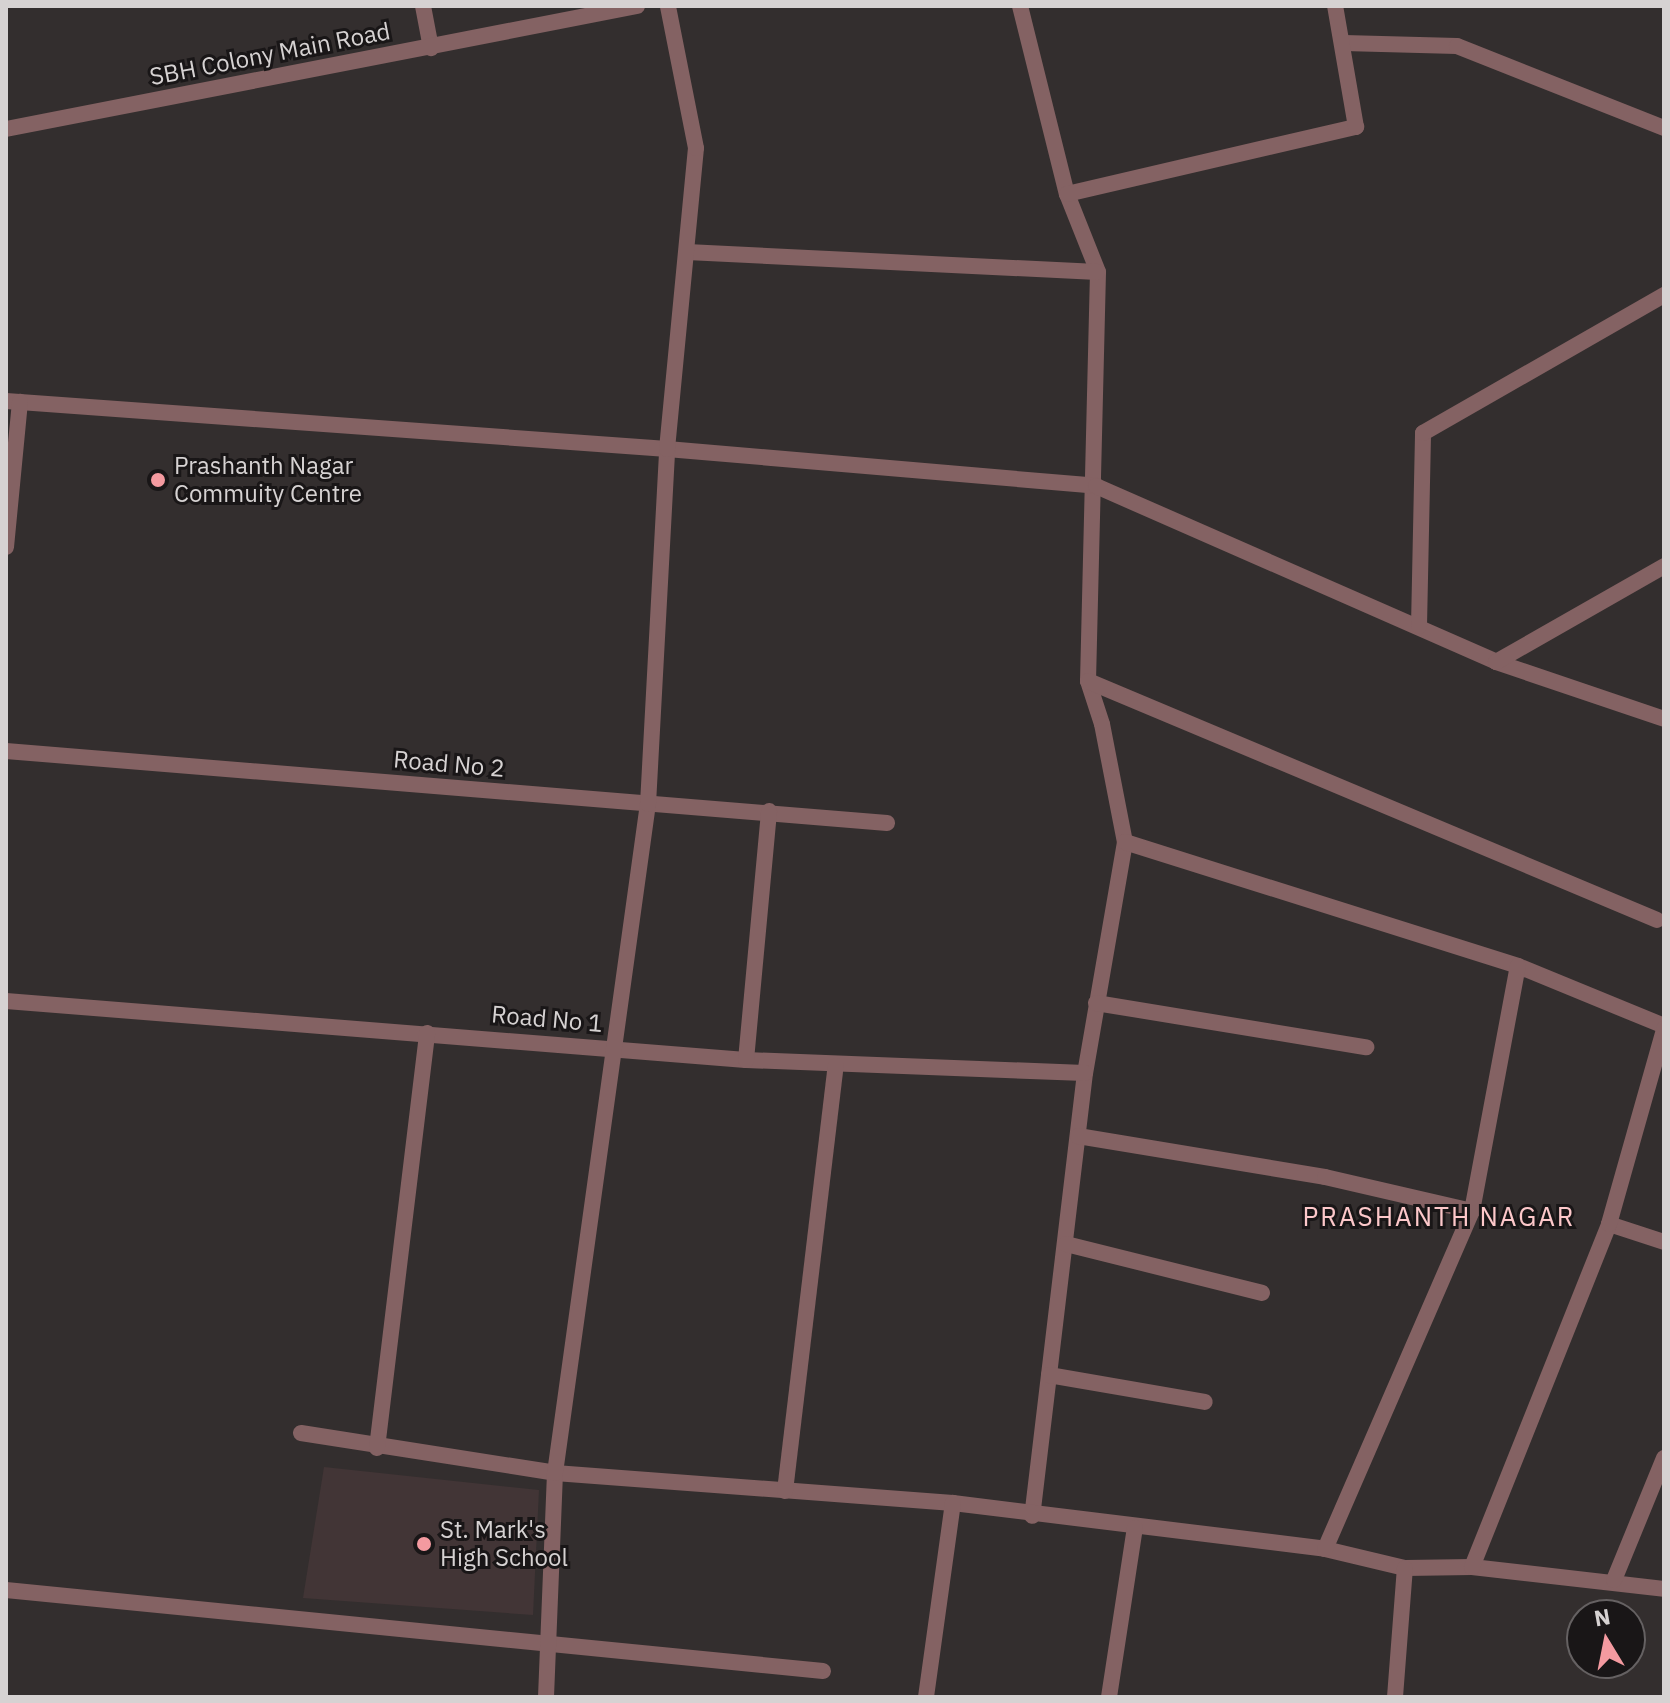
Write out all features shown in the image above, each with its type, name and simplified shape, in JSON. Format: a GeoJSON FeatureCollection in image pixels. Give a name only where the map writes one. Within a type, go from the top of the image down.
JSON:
{"type":"FeatureCollection","features":[{"type":"Feature","properties":{"kind":"street"},"geometry":{"type":"LineString","coordinates":[[423,6],[431,48]]}},
{"type":"Feature","properties":{"kind":"street","name":"SBH Colony Main Road"},"geometry":{"type":"LineString","coordinates":[[6,129],[637,6]]}},
{"type":"Feature","properties":{"kind":"street"},"geometry":{"type":"LineString","coordinates":[[546,1697],[555,1473],[611,1049],[648,804],[667,449],[696,148],[668,6]]}},
{"type":"Feature","properties":{"kind":"street"},"geometry":{"type":"LineString","coordinates":[[1020,6],[1067,194],[1098,272],[1096,486],[1088,681],[1102,724],[1125,842],[1085,1073],[1032,1516]]}},
{"type":"Feature","properties":{"kind":"street"},"geometry":{"type":"LineString","coordinates":[[1067,194],[1356,127],[1344,43],[1335,6]]}},
{"type":"Feature","properties":{"kind":"street"},"geometry":{"type":"LineString","coordinates":[[1344,43],[1457,46],[1664,128]]}},
{"type":"Feature","properties":{"kind":"street"},"geometry":{"type":"LineString","coordinates":[[687,252],[1098,272]]}},
{"type":"Feature","properties":{"kind":"street"},"geometry":{"type":"LineString","coordinates":[[1419,626],[1423,433],[1664,295]]}},
{"type":"Feature","properties":{"kind":"street"},"geometry":{"type":"LineString","coordinates":[[6,547],[13,402],[667,449],[1096,486],[1496,662],[1664,719]]}},
{"type":"Feature","properties":{"kind":"street"},"geometry":{"type":"LineString","coordinates":[[1496,662],[1664,566]]}},
{"type":"Feature","properties":{"kind":"street"},"geometry":{"type":"LineString","coordinates":[[1088,681],[1657,920]]}},
{"type":"Feature","properties":{"kind":"street","name":"Road No 2"},"geometry":{"type":"LineString","coordinates":[[6,751],[887,823]]}},
{"type":"Feature","properties":{"kind":"street"},"geometry":{"type":"LineString","coordinates":[[746,1060],[769,811]]}},
{"type":"Feature","properties":{"kind":"street"},"geometry":{"type":"LineString","coordinates":[[1125,842],[1518,966],[1664,1028],[1609,1224],[1472,1567]]}},
{"type":"Feature","properties":{"kind":"street"},"geometry":{"type":"LineString","coordinates":[[1325,1549],[1472,1211],[1518,966]]}},
{"type":"Feature","properties":{"kind":"street","name":"Road No 1"},"geometry":{"type":"LineString","coordinates":[[6,1001],[746,1060],[836,1066],[1085,1073]]}},
{"type":"Feature","properties":{"kind":"street"},"geometry":{"type":"LineString","coordinates":[[1096,1003],[1366,1047]]}},
{"type":"Feature","properties":{"kind":"street"},"geometry":{"type":"LineString","coordinates":[[377,1448],[427,1033]]}},
{"type":"Feature","properties":{"kind":"street"},"geometry":{"type":"LineString","coordinates":[[785,1491],[836,1066]]}},
{"type":"Feature","properties":{"kind":"street"},"geometry":{"type":"LineString","coordinates":[[1078,1136],[1325,1177],[1472,1211]]}},
{"type":"Feature","properties":{"kind":"street"},"geometry":{"type":"LineString","coordinates":[[1609,1224],[1664,1242]]}},
{"type":"Feature","properties":{"kind":"street"},"geometry":{"type":"LineString","coordinates":[[1066,1244],[1262,1293]]}},
{"type":"Feature","properties":{"kind":"street"},"geometry":{"type":"LineString","coordinates":[[1049,1375],[1205,1402]]}},
{"type":"Feature","properties":{"kind":"street"},"geometry":{"type":"LineString","coordinates":[[301,1433],[377,1448],[555,1473],[953,1503],[1032,1516],[1325,1549],[1405,1568],[1472,1567],[1614,1580],[1664,1589]]}},
{"type":"Feature","properties":{"kind":"street"},"geometry":{"type":"LineString","coordinates":[[1614,1580],[1664,1458]]}},
{"type":"Feature","properties":{"kind":"street"},"geometry":{"type":"LineString","coordinates":[[926,1697],[953,1503]]}},
{"type":"Feature","properties":{"kind":"street"},"geometry":{"type":"LineString","coordinates":[[1109,1697],[1135,1528]]}},
{"type":"Feature","properties":{"kind":"street"},"geometry":{"type":"LineString","coordinates":[[1395,1697],[1405,1568]]}},
{"type":"Feature","properties":{"kind":"street"},"geometry":{"type":"LineString","coordinates":[[6,1590],[823,1671]]}},
{"type":"Feature","properties":{"kind":"shaded area","name":"St. Mark's High School"},"geometry":{"type":"Polygon","coordinates":[[[324,1467],[539,1490],[533,1615],[303,1598],[324,1467]]]}},
{"type":"Feature","properties":{"kind":"place","name":"Prashanth Nagar Commuity Centre"},"geometry":{"type":"Point","coordinates":[158,480]}},
{"type":"Feature","properties":{"kind":"place","name":"St. Mark's High School"},"geometry":{"type":"Point","coordinates":[424,1544]}},
{"type":"Feature","properties":{"kind":"district","name":"PRASHANTH NAGAR"},"geometry":{"type":"Point","coordinates":[1439,1217]}}]}
